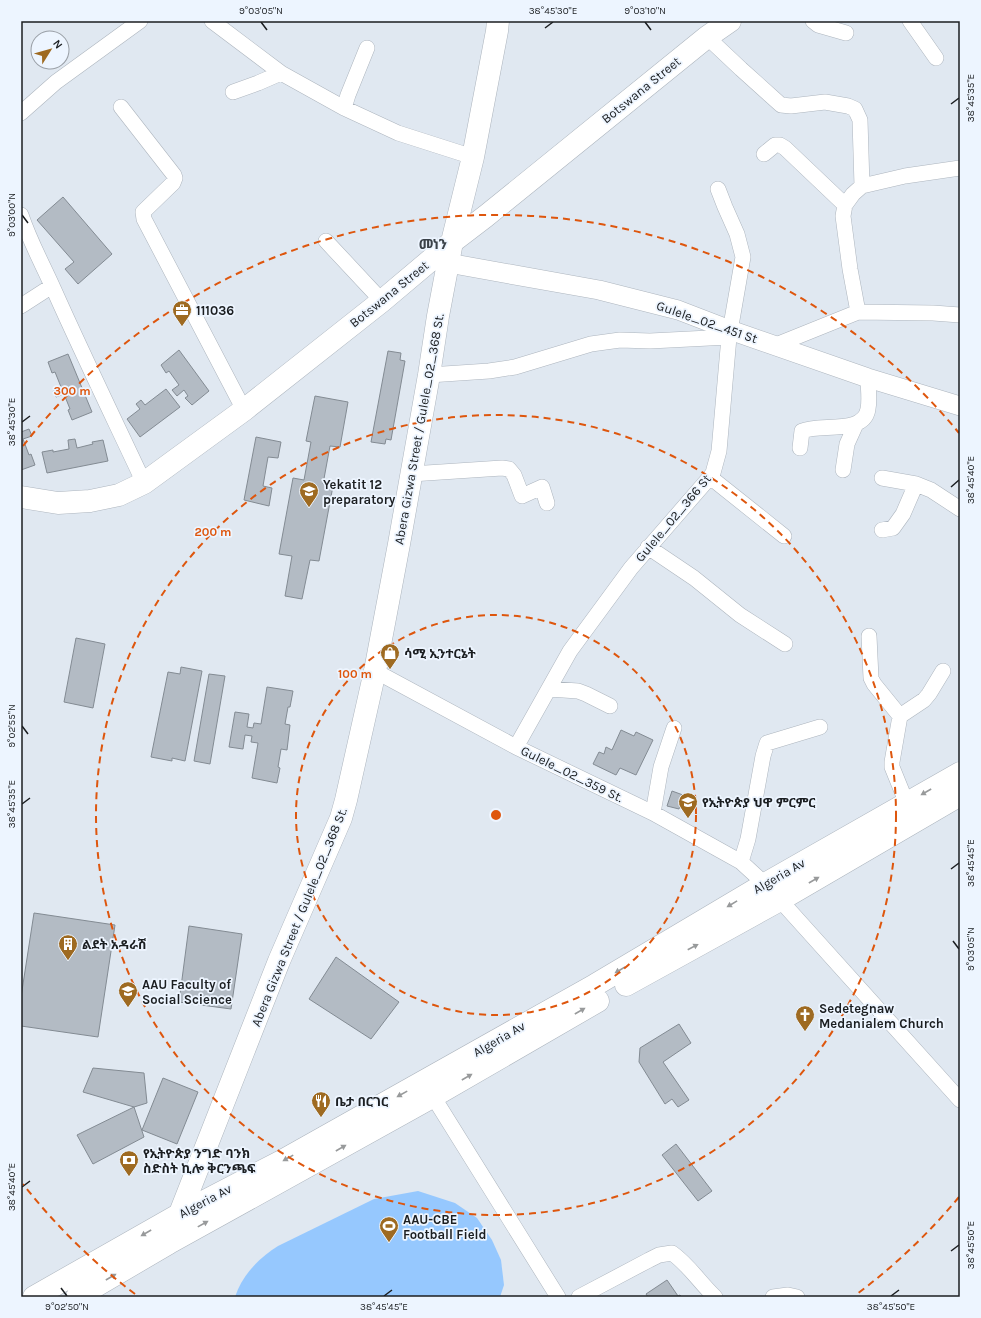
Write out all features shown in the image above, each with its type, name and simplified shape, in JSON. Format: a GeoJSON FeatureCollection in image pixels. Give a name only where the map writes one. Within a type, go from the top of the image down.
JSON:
{"type":"FeatureCollection","features":[{"type":"Feature","properties":{"kind":"main road","name":"Abera Gizwa Street / Gulele_02_368 St."},"geometry":{"type":"LineString","coordinates":[[169,1243],[279,961],[341,818],[346,800],[375,671],[412,474],[438,316],[450,253],[473,157],[498,21]]}},
{"type":"Feature","properties":{"kind":"main road","name":"Botswana Street"},"geometry":{"type":"LineString","coordinates":[[21,497],[58,503],[90,501],[118,495],[144,483],[244,410],[382,301],[450,253],[499,206],[707,37],[730,21]]}},
{"type":"Feature","properties":{"kind":"main road","name":"Algeria Av"},"geometry":{"type":"LineString","coordinates":[[77,1297],[429,1089],[595,985],[765,884],[960,773]]}},
{"type":"Feature","properties":{"kind":"main road","name":"Algeria Av"},"geometry":{"type":"LineString","coordinates":[[34,1297],[180,1214],[280,1162],[429,1089],[780,900],[960,794]]}},
{"type":"Feature","properties":{"kind":"street"},"geometry":{"type":"LineString","coordinates":[[21,112],[56,82],[140,21]]}},
{"type":"Feature","properties":{"kind":"street"},"geometry":{"type":"LineString","coordinates":[[212,21],[281,73],[344,108],[398,133],[473,157]]}},
{"type":"Feature","properties":{"kind":"street"},"geometry":{"type":"LineString","coordinates":[[813,21],[818,25],[846,33]]}},
{"type":"Feature","properties":{"kind":"street"},"geometry":{"type":"LineString","coordinates":[[910,21],[936,58]]}},
{"type":"Feature","properties":{"kind":"street"},"geometry":{"type":"LineString","coordinates":[[707,37],[740,69],[781,105],[791,106],[825,102],[848,106],[855,109],[860,120],[862,186]]}},
{"type":"Feature","properties":{"kind":"street"},"geometry":{"type":"LineString","coordinates":[[344,108],[367,48]]}},
{"type":"Feature","properties":{"kind":"street"},"geometry":{"type":"LineString","coordinates":[[233,92],[281,73]]}},
{"type":"Feature","properties":{"kind":"street"},"geometry":{"type":"LineString","coordinates":[[121,107],[174,175],[175,178],[173,183],[143,212],[144,219],[244,410]]}},
{"type":"Feature","properties":{"kind":"street"},"geometry":{"type":"LineString","coordinates":[[764,154],[775,145],[780,145],[785,148],[845,205]]}},
{"type":"Feature","properties":{"kind":"street"},"geometry":{"type":"LineString","coordinates":[[858,312],[850,269],[843,216],[845,205],[852,194],[862,186],[905,176],[960,168]]}},
{"type":"Feature","properties":{"kind":"street","name":"Gulele_02_366 St"},"geometry":{"type":"LineString","coordinates":[[516,747],[570,651],[631,568],[713,473],[719,451],[730,334],[743,257],[737,234],[724,207],[718,189]]}},
{"type":"Feature","properties":{"kind":"street"},"geometry":{"type":"LineString","coordinates":[[21,215],[28,236],[144,483]]}},
{"type":"Feature","properties":{"kind":"street"},"geometry":{"type":"LineString","coordinates":[[326,242],[382,301]]}},
{"type":"Feature","properties":{"kind":"street","name":"Gulele_02_451 St"},"geometry":{"type":"LineString","coordinates":[[450,253],[678,310],[730,334],[776,345],[868,378],[960,406]]}},
{"type":"Feature","properties":{"kind":"street"},"geometry":{"type":"LineString","coordinates":[[21,306],[52,286]]}},
{"type":"Feature","properties":{"kind":"street"},"geometry":{"type":"LineString","coordinates":[[776,345],[858,312],[933,313],[960,315]]}},
{"type":"Feature","properties":{"kind":"street"},"geometry":{"type":"LineString","coordinates":[[429,375],[490,371],[515,367],[591,344],[620,340],[650,341],[730,334]]}},
{"type":"Feature","properties":{"kind":"street"},"geometry":{"type":"LineString","coordinates":[[800,448],[802,431],[809,428],[836,427],[856,424],[864,418],[868,410],[868,378]]}},
{"type":"Feature","properties":{"kind":"street"},"geometry":{"type":"LineString","coordinates":[[843,470],[847,444],[856,424]]}},
{"type":"Feature","properties":{"kind":"street"},"geometry":{"type":"LineString","coordinates":[[412,474],[502,468],[508,469],[514,475],[522,496],[542,486],[547,503]]}},
{"type":"Feature","properties":{"kind":"street"},"geometry":{"type":"LineString","coordinates":[[710,477],[784,536]]}},
{"type":"Feature","properties":{"kind":"street"},"geometry":{"type":"LineString","coordinates":[[882,478],[916,484],[931,490],[960,509]]}},
{"type":"Feature","properties":{"kind":"street"},"geometry":{"type":"LineString","coordinates":[[882,530],[893,528],[903,514],[916,484]]}},
{"type":"Feature","properties":{"kind":"street"},"geometry":{"type":"LineString","coordinates":[[648,547],[694,578],[740,615],[785,644]]}},
{"type":"Feature","properties":{"kind":"street"},"geometry":{"type":"LineString","coordinates":[[869,636],[871,678],[874,684],[900,716]]}},
{"type":"Feature","properties":{"kind":"street"},"geometry":{"type":"LineString","coordinates":[[907,804],[892,767],[900,716],[924,700],[930,694],[943,670]]}},
{"type":"Feature","properties":{"kind":"street","name":"Gulele_02_359 St."},"geometry":{"type":"LineString","coordinates":[[375,671],[516,747],[653,813],[741,862],[780,900],[960,1100]]}},
{"type":"Feature","properties":{"kind":"street"},"geometry":{"type":"LineString","coordinates":[[548,689],[578,691],[610,706]]}},
{"type":"Feature","properties":{"kind":"street"},"geometry":{"type":"LineString","coordinates":[[741,862],[748,838],[763,756],[767,743],[820,727]]}},
{"type":"Feature","properties":{"kind":"street"},"geometry":{"type":"LineString","coordinates":[[653,813],[661,767],[674,728]]}},
{"type":"Feature","properties":{"kind":"street"},"geometry":{"type":"LineString","coordinates":[[429,1089],[558,1297]]}},
{"type":"Feature","properties":{"kind":"street"},"geometry":{"type":"LineString","coordinates":[[579,1297],[648,1260],[659,1255],[672,1254],[681,1259],[708,1291],[715,1297]]}},
{"type":"Feature","properties":{"kind":"street"},"geometry":{"type":"LineString","coordinates":[[773,1297],[788,1295],[797,1297]]}},
{"type":"Feature","properties":{"kind":"shaded area","name":"AAU-CBE Football Field"},"geometry":{"type":"Polygon","coordinates":[[[418,1191],[455,1203],[477,1218],[492,1240],[501,1260],[504,1285],[500,1297],[235,1297],[242,1281],[252,1268],[264,1256],[278,1246],[374,1199],[418,1191]]]}},
{"type":"Feature","properties":{"kind":"building"},"geometry":{"type":"Polygon","coordinates":[[[63,197],[112,254],[78,284],[65,269],[74,262],[37,220],[63,197]]]}},
{"type":"Feature","properties":{"kind":"building"},"geometry":{"type":"Polygon","coordinates":[[[179,350],[209,391],[192,405],[185,398],[188,396],[184,390],[177,396],[172,390],[179,385],[169,371],[166,373],[161,365],[179,350]]]}},
{"type":"Feature","properties":{"kind":"building"},"geometry":{"type":"Polygon","coordinates":[[[388,351],[401,353],[400,360],[405,361],[391,440],[386,439],[385,444],[371,442],[388,351]]]}},
{"type":"Feature","properties":{"kind":"building"},"geometry":{"type":"Polygon","coordinates":[[[68,354],[92,412],[72,420],[68,410],[70,409],[64,394],[56,397],[53,391],[61,387],[55,372],[52,373],[48,362],[68,354]]]}},
{"type":"Feature","properties":{"kind":"building"},"geometry":{"type":"Polygon","coordinates":[[[166,389],[180,407],[140,437],[127,419],[140,409],[136,404],[141,400],[145,405],[166,389]]]}},
{"type":"Feature","properties":{"kind":"building"},"geometry":{"type":"Polygon","coordinates":[[[315,396],[348,402],[340,447],[330,446],[323,484],[333,486],[319,561],[310,560],[302,599],[285,596],[292,556],[279,554],[293,478],[304,480],[311,442],[306,441],[315,396]]]}},
{"type":"Feature","properties":{"kind":"building"},"geometry":{"type":"Polygon","coordinates":[[[29,429],[32,436],[23,439],[29,455],[31,454],[35,465],[21,470],[21,432],[29,429]]]}},
{"type":"Feature","properties":{"kind":"building"},"geometry":{"type":"Polygon","coordinates":[[[256,437],[281,442],[278,458],[268,457],[263,486],[272,488],[269,506],[244,500],[256,437]]]}},
{"type":"Feature","properties":{"kind":"building"},"geometry":{"type":"Polygon","coordinates":[[[75,439],[77,448],[93,444],[92,442],[103,440],[108,461],[47,473],[42,452],[53,450],[53,452],[69,449],[68,440],[75,439]]]}},
{"type":"Feature","properties":{"kind":"building"},"geometry":{"type":"Polygon","coordinates":[[[76,638],[105,644],[93,708],[64,702],[76,638]]]}},
{"type":"Feature","properties":{"kind":"building"},"geometry":{"type":"Polygon","coordinates":[[[181,667],[202,671],[185,761],[172,758],[172,761],[151,757],[168,672],[180,674],[181,667]]]}},
{"type":"Feature","properties":{"kind":"building"},"geometry":{"type":"Polygon","coordinates":[[[209,674],[225,676],[210,764],[194,761],[209,674]]]}},
{"type":"Feature","properties":{"kind":"building"},"geometry":{"type":"Polygon","coordinates":[[[267,687],[293,691],[285,724],[290,725],[287,750],[281,749],[278,767],[280,768],[277,783],[252,778],[258,743],[251,742],[252,736],[245,735],[243,749],[229,747],[235,712],[249,714],[247,727],[253,728],[254,723],[261,724],[267,687]]]}},
{"type":"Feature","properties":{"kind":"building"},"geometry":{"type":"Polygon","coordinates":[[[621,730],[634,736],[636,732],[653,740],[636,775],[620,768],[616,775],[593,764],[599,752],[604,754],[606,747],[612,750],[621,730]]]}},
{"type":"Feature","properties":{"kind":"building"},"geometry":{"type":"Polygon","coordinates":[[[672,791],[683,795],[679,809],[667,806],[672,791]]]}},
{"type":"Feature","properties":{"kind":"building","name":"ልደት አዳራሽ"},"geometry":{"type":"Polygon","coordinates":[[[34,913],[115,925],[98,1037],[21,1026],[21,997],[34,913]]]}},
{"type":"Feature","properties":{"kind":"building"},"geometry":{"type":"Polygon","coordinates":[[[189,926],[242,934],[231,1009],[179,1002],[189,926]]]}},
{"type":"Feature","properties":{"kind":"building"},"geometry":{"type":"Polygon","coordinates":[[[336,957],[399,1002],[371,1039],[309,999],[336,957]]]}},
{"type":"Feature","properties":{"kind":"building"},"geometry":{"type":"Polygon","coordinates":[[[679,1024],[691,1043],[663,1062],[689,1100],[678,1107],[672,1099],[665,1104],[639,1062],[640,1048],[679,1024]]]}},
{"type":"Feature","properties":{"kind":"building"},"geometry":{"type":"Polygon","coordinates":[[[93,1068],[144,1073],[147,1103],[134,1107],[83,1092],[93,1068]]]}},
{"type":"Feature","properties":{"kind":"building"},"geometry":{"type":"Polygon","coordinates":[[[163,1078],[198,1092],[177,1144],[142,1130],[163,1078]]]}},
{"type":"Feature","properties":{"kind":"building"},"geometry":{"type":"Polygon","coordinates":[[[134,1107],[144,1137],[93,1164],[77,1135],[134,1107]]]}},
{"type":"Feature","properties":{"kind":"building"},"geometry":{"type":"Polygon","coordinates":[[[676,1144],[712,1191],[698,1201],[662,1155],[676,1144]]]}},
{"type":"Feature","properties":{"kind":"building"},"geometry":{"type":"Polygon","coordinates":[[[667,1280],[678,1296],[680,1295],[682,1297],[648,1297],[646,1294],[667,1280]]]}},
{"type":"Feature","properties":{"kind":"place","name":"111036"},"geometry":{"type":"Point","coordinates":[182,327]}},
{"type":"Feature","properties":{"kind":"place","name":"Yekatit 12 preparatory"},"geometry":{"type":"Point","coordinates":[309,508]}},
{"type":"Feature","properties":{"kind":"place","name":"ሳሚ ኢንተርኔት"},"geometry":{"type":"Point","coordinates":[390,670]}},
{"type":"Feature","properties":{"kind":"place","name":"የኢትዮጵያ ህዋ ምርምር"},"geometry":{"type":"Point","coordinates":[688,819]}},
{"type":"Feature","properties":{"kind":"place","name":"ልደት አዳራሽ"},"geometry":{"type":"Point","coordinates":[68,961]}},
{"type":"Feature","properties":{"kind":"place","name":"AAU Faculty of Social Science"},"geometry":{"type":"Point","coordinates":[128,1008]}},
{"type":"Feature","properties":{"kind":"place","name":"Sedetegnaw Medanialem Church"},"geometry":{"type":"Point","coordinates":[805,1032]}},
{"type":"Feature","properties":{"kind":"place","name":"ቤታ በርገር"},"geometry":{"type":"Point","coordinates":[321,1118]}},
{"type":"Feature","properties":{"kind":"place","name":"የኢትዮጵያ ንግድ ባንክ ስድስት ኪሎ ቅርንጫፍ"},"geometry":{"type":"Point","coordinates":[129,1177]}},
{"type":"Feature","properties":{"kind":"place","name":"AAU-CBE Football Field"},"geometry":{"type":"Point","coordinates":[389,1243]}},
{"type":"Feature","properties":{"kind":"district","name":"መነን"},"geometry":{"type":"Point","coordinates":[433,244]}}]}
